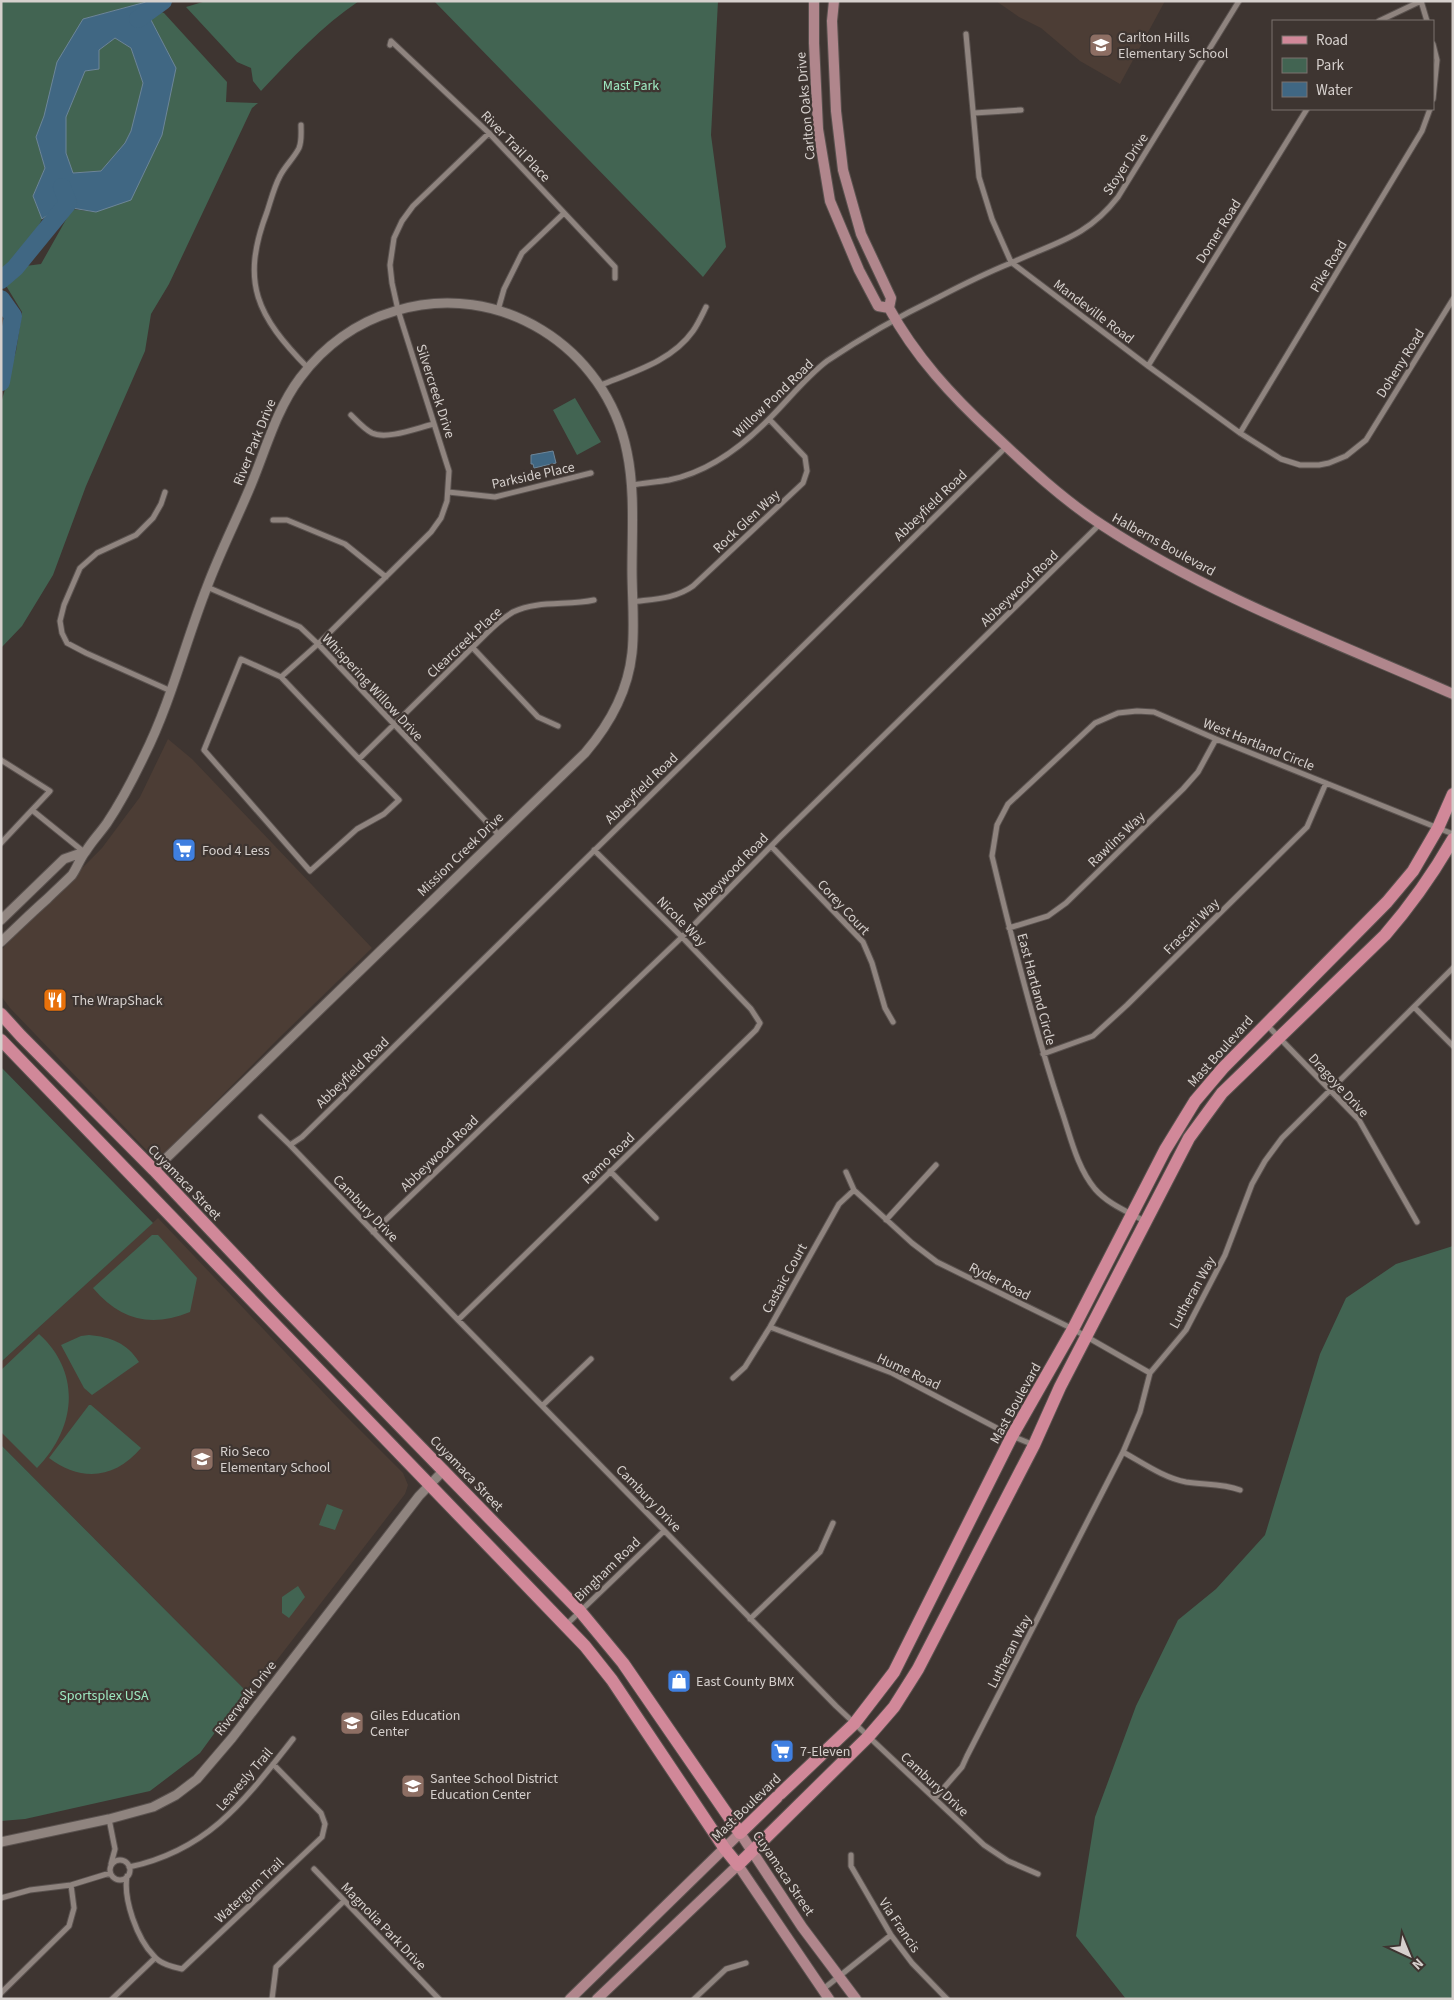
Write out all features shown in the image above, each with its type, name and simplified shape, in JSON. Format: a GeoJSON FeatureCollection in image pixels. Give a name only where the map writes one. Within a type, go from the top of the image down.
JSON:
{"type":"FeatureCollection","features":[{"type":"Feature","properties":{"kind":"main road","name":"Carlton Oaks Drive"},"geometry":{"type":"LineString","coordinates":[[814,1],[818,129],[830,201],[858,270],[878,306],[889,308]]}},
{"type":"Feature","properties":{"kind":"main road","name":"Carlton Oaks Drive"},"geometry":{"type":"LineString","coordinates":[[834,1],[832,21],[836,103],[843,170],[862,234],[891,298],[889,308],[895,320]]}},
{"type":"Feature","properties":{"kind":"main road","name":"Halberns Boulevard"},"geometry":{"type":"LineString","coordinates":[[895,320],[918,353],[950,392],[1006,446],[1071,502],[1100,524],[1140,549],[1237,599],[1453,694]]}},
{"type":"Feature","properties":{"kind":"main road","name":"Mast Boulevard"},"geometry":{"type":"LineString","coordinates":[[570,1999],[854,1724],[894,1672],[1012,1436],[1073,1329],[1165,1150],[1195,1101],[1265,1024],[1386,902],[1413,870],[1438,828],[1453,794]]}},
{"type":"Feature","properties":{"kind":"main road"},"geometry":{"type":"LineString","coordinates":[[597,1999],[868,1737],[894,1707],[918,1669],[1034,1445],[1060,1387],[1189,1138],[1222,1093],[1280,1038],[1407,910],[1425,885],[1453,839]]}},
{"type":"Feature","properties":{"kind":"main road","name":"Cuyamaca Street"},"geometry":{"type":"LineString","coordinates":[[1,1014],[580,1611],[623,1663],[752,1850],[797,1920],[838,1978],[856,1999]]}},
{"type":"Feature","properties":{"kind":"main road"},"geometry":{"type":"LineString","coordinates":[[1,1040],[566,1625],[612,1680],[725,1849],[738,1864],[829,1999]]}},
{"type":"Feature","properties":{"kind":"main road"},"geometry":{"type":"LineString","coordinates":[[228,1277],[242,1264]]}},
{"type":"Feature","properties":{"kind":"street","name":"Stoyer Drive"},"geometry":{"type":"LineString","coordinates":[[895,320],[1011,262],[1076,236],[1095,222],[1112,206],[1239,1]]}},
{"type":"Feature","properties":{"kind":"street"},"geometry":{"type":"LineString","coordinates":[[1381,20],[1421,1],[1427,20]]}},
{"type":"Feature","properties":{"kind":"street","name":"Mandeville Road"},"geometry":{"type":"LineString","coordinates":[[966,34],[979,177],[992,220],[1011,262],[1148,366],[1240,433],[1281,459],[1300,465],[1319,465],[1338,460],[1366,440]]}},
{"type":"Feature","properties":{"kind":"street","name":"River Trail Place"},"geometry":{"type":"LineString","coordinates":[[390,45],[391,41],[489,132],[615,267],[615,278]]}},
{"type":"Feature","properties":{"kind":"street"},"geometry":{"type":"LineString","coordinates":[[1434,48],[1437,60],[1434,88]]}},
{"type":"Feature","properties":{"kind":"street"},"geometry":{"type":"LineString","coordinates":[[974,113],[1021,110]]}},
{"type":"Feature","properties":{"kind":"street","name":"Domer Road"},"geometry":{"type":"LineString","coordinates":[[1148,366],[1306,110]]}},
{"type":"Feature","properties":{"kind":"street","name":"Pike Road"},"geometry":{"type":"LineString","coordinates":[[1240,433],[1419,136],[1430,110]]}},
{"type":"Feature","properties":{"kind":"street"},"geometry":{"type":"LineString","coordinates":[[302,125],[300,146],[280,177],[259,232],[254,252],[254,274],[260,303],[270,321],[288,347],[308,368]]}},
{"type":"Feature","properties":{"kind":"street","name":"Silvercreek Drive"},"geometry":{"type":"LineString","coordinates":[[281,677],[318,644],[386,577],[436,525],[444,509],[448,492],[448,466],[398,310],[390,265],[394,238],[402,221],[413,206],[489,132]]}},
{"type":"Feature","properties":{"kind":"street"},"geometry":{"type":"LineString","coordinates":[[498,310],[504,289],[522,253],[564,213]]}},
{"type":"Feature","properties":{"kind":"street","name":"Doheny Road"},"geometry":{"type":"LineString","coordinates":[[1366,440],[1453,299]]}},
{"type":"Feature","properties":{"kind":"street","name":"River Park Drive"},"geometry":{"type":"LineString","coordinates":[[1,942],[73,873],[84,852],[106,824],[131,782],[152,740],[172,692],[207,587],[252,485],[277,417],[291,391],[308,368],[328,348],[354,329],[398,310],[426,304],[455,303],[498,310],[526,321],[552,337],[580,360],[601,385],[616,415],[627,451],[632,485]]}},
{"type":"Feature","properties":{"kind":"street"},"geometry":{"type":"LineString","coordinates":[[601,385],[647,366],[668,354],[694,330],[706,307]]}},
{"type":"Feature","properties":{"kind":"street","name":"Willow Pond Road"},"geometry":{"type":"LineString","coordinates":[[632,485],[668,480],[706,467],[738,447],[827,362],[895,320]]}},
{"type":"Feature","properties":{"kind":"street"},"geometry":{"type":"LineString","coordinates":[[351,415],[365,429],[378,435],[390,435],[434,424]]}},
{"type":"Feature","properties":{"kind":"street","name":"Rock Glen Way"},"geometry":{"type":"LineString","coordinates":[[632,602],[668,598],[685,592],[803,482],[807,471],[805,458],[769,419]]}},
{"type":"Feature","properties":{"kind":"street","name":"Abbeyfield Road"},"geometry":{"type":"LineString","coordinates":[[290,1145],[307,1132],[1006,446]]}},
{"type":"Feature","properties":{"kind":"street","name":"Parkside Place"},"geometry":{"type":"LineString","coordinates":[[448,492],[495,498],[591,473]]}},
{"type":"Feature","properties":{"kind":"street","name":"Mission Creek Drive"},"geometry":{"type":"LineString","coordinates":[[154,1170],[585,752],[600,734],[612,715],[625,685],[632,653],[632,485]]}},
{"type":"Feature","properties":{"kind":"street"},"geometry":{"type":"LineString","coordinates":[[165,492],[153,518],[136,535],[97,553],[80,568],[64,605],[60,621],[62,633],[67,642],[86,654],[172,692]]}},
{"type":"Feature","properties":{"kind":"street"},"geometry":{"type":"LineString","coordinates":[[273,520],[288,520],[345,544],[386,577]]}},
{"type":"Feature","properties":{"kind":"street","name":"Abbeywood Road"},"geometry":{"type":"LineString","coordinates":[[373,1232],[682,937],[771,846],[1100,524]]}},
{"type":"Feature","properties":{"kind":"street","name":"Whispering Willow Drive"},"geometry":{"type":"LineString","coordinates":[[207,587],[300,627],[499,836]]}},
{"type":"Feature","properties":{"kind":"street","name":"Clearcreek Place"},"geometry":{"type":"LineString","coordinates":[[359,759],[501,620],[514,612],[532,606],[582,603],[594,600]]}},
{"type":"Feature","properties":{"kind":"street"},"geometry":{"type":"LineString","coordinates":[[473,648],[538,717],[558,726]]}},
{"type":"Feature","properties":{"kind":"street"},"geometry":{"type":"LineString","coordinates":[[241,660],[281,677],[359,759],[400,800],[384,814],[357,829],[310,871],[204,750],[241,660]]}},
{"type":"Feature","properties":{"kind":"street","name":"West Hartland Circle"},"geometry":{"type":"LineString","coordinates":[[1064,752],[1095,723],[1108,717],[1129,711],[1154,712],[1216,740],[1326,782],[1453,834]]}},
{"type":"Feature","properties":{"kind":"street","name":"Rawlins Way"},"geometry":{"type":"LineString","coordinates":[[1009,928],[1048,916],[1066,903],[1183,789],[1198,772],[1216,740]]}},
{"type":"Feature","properties":{"kind":"street","name":"East Hartland Circle"},"geometry":{"type":"LineString","coordinates":[[1064,752],[1008,804],[996,830],[992,856],[1043,1054],[1080,1165],[1095,1189],[1102,1196],[1119,1208],[1147,1222]]}},
{"type":"Feature","properties":{"kind":"street"},"geometry":{"type":"LineString","coordinates":[[1,760],[50,792],[1,843]]}},
{"type":"Feature","properties":{"kind":"street","name":"Frascati Way"},"geometry":{"type":"LineString","coordinates":[[1043,1054],[1087,1039],[1127,1005],[1307,827],[1326,782]]}},
{"type":"Feature","properties":{"kind":"street"},"geometry":{"type":"LineString","coordinates":[[32,810],[84,852]]}},
{"type":"Feature","properties":{"kind":"street","name":"Corey Court"},"geometry":{"type":"LineString","coordinates":[[771,846],[863,942],[872,963],[885,1008],[893,1022]]}},
{"type":"Feature","properties":{"kind":"street","name":"Nicole Way"},"geometry":{"type":"LineString","coordinates":[[594,850],[751,1009]]}},
{"type":"Feature","properties":{"kind":"street","name":"River Park Drive"},"geometry":{"type":"LineString","coordinates":[[1,920],[64,859],[84,852]]}},
{"type":"Feature","properties":{"kind":"street","name":"Lutheran Way"},"geometry":{"type":"LineString","coordinates":[[935,1798],[962,1767],[1123,1452],[1140,1412],[1150,1373],[1187,1326],[1225,1255],[1252,1184],[1265,1161],[1282,1138],[1453,968]]}},
{"type":"Feature","properties":{"kind":"street"},"geometry":{"type":"LineString","coordinates":[[1414,1007],[1453,1046]]}},
{"type":"Feature","properties":{"kind":"street","name":"Ramo Road"},"geometry":{"type":"LineString","coordinates":[[458,1320],[756,1030],[760,1022],[751,1009]]}},
{"type":"Feature","properties":{"kind":"street","name":"Dragoye Drive"},"geometry":{"type":"LineString","coordinates":[[1265,1024],[1359,1120],[1416,1222]]}},
{"type":"Feature","properties":{"kind":"street","name":"Cambury Drive"},"geometry":{"type":"LineString","coordinates":[[261,1117],[854,1724],[984,1845],[1008,1861],[1038,1874]]}},
{"type":"Feature","properties":{"kind":"street"},"geometry":{"type":"LineString","coordinates":[[886,1220],[936,1165]]}},
{"type":"Feature","properties":{"kind":"street"},"geometry":{"type":"LineString","coordinates":[[610,1171],[656,1218]]}},
{"type":"Feature","properties":{"kind":"street"},"geometry":{"type":"LineString","coordinates":[[846,1172],[854,1190]]}},
{"type":"Feature","properties":{"kind":"street","name":"Ryder Road"},"geometry":{"type":"LineString","coordinates":[[854,1190],[886,1220],[937,1262],[1073,1329],[1150,1373]]}},
{"type":"Feature","properties":{"kind":"street","name":"Castaic Court"},"geometry":{"type":"LineString","coordinates":[[734,1378],[745,1367],[770,1327],[839,1204],[854,1190]]}},
{"type":"Feature","properties":{"kind":"street","name":"Hume Road"},"geometry":{"type":"LineString","coordinates":[[770,1327],[892,1373],[1012,1436],[1034,1445]]}},
{"type":"Feature","properties":{"kind":"street"},"geometry":{"type":"LineString","coordinates":[[543,1405],[591,1359]]}},
{"type":"Feature","properties":{"kind":"street"},"geometry":{"type":"LineString","coordinates":[[1123,1452],[1169,1476],[1186,1482],[1226,1485],[1240,1490]]}},
{"type":"Feature","properties":{"kind":"street","name":"Riverwalk Drive"},"geometry":{"type":"LineString","coordinates":[[1,1842],[109,1819],[153,1807],[197,1779],[232,1738],[419,1496],[444,1470]]}},
{"type":"Feature","properties":{"kind":"street"},"geometry":{"type":"LineString","coordinates":[[750,1619],[820,1552],[833,1523]]}},
{"type":"Feature","properties":{"kind":"street","name":"Bingham Road"},"geometry":{"type":"LineString","coordinates":[[566,1625],[664,1531]]}},
{"type":"Feature","properties":{"kind":"street","name":"Leavesly Trail"},"geometry":{"type":"LineString","coordinates":[[129,1867],[150,1862],[199,1839],[228,1817],[256,1786],[292,1739]]}},
{"type":"Feature","properties":{"kind":"street","name":"Watergum Trail"},"geometry":{"type":"LineString","coordinates":[[155,1958],[170,1966],[182,1969],[322,1837],[325,1824],[321,1813],[273,1764]]}},
{"type":"Feature","properties":{"kind":"street"},"geometry":{"type":"LineString","coordinates":[[109,1819],[115,1849],[110,1873]]}},
{"type":"Feature","properties":{"kind":"street"},"geometry":{"type":"LineString","coordinates":[[112,1999],[155,1958],[139,1936],[125,1888],[129,1867],[115,1849]]}},
{"type":"Feature","properties":{"kind":"street","name":"Via Francis"},"geometry":{"type":"LineString","coordinates":[[851,1855],[851,1866],[891,1935],[912,1964],[947,1999]]}},
{"type":"Feature","properties":{"kind":"street"},"geometry":{"type":"LineString","coordinates":[[112,1864],[119,1860],[125,1862]]}},
{"type":"Feature","properties":{"kind":"street","name":"Magnolia Park Drive"},"geometry":{"type":"LineString","coordinates":[[314,1868],[439,1999]]}},
{"type":"Feature","properties":{"kind":"street"},"geometry":{"type":"LineString","coordinates":[[110,1873],[125,1888]]}},
{"type":"Feature","properties":{"kind":"street"},"geometry":{"type":"LineString","coordinates":[[1,1898],[30,1890],[71,1884],[110,1873]]}},
{"type":"Feature","properties":{"kind":"street"},"geometry":{"type":"LineString","coordinates":[[116,1879],[122,1879],[127,1876]]}},
{"type":"Feature","properties":{"kind":"street"},"geometry":{"type":"LineString","coordinates":[[1,1993],[69,1926],[74,1908],[71,1884]]}},
{"type":"Feature","properties":{"kind":"street"},"geometry":{"type":"LineString","coordinates":[[272,1999],[276,1967],[344,1901]]}},
{"type":"Feature","properties":{"kind":"street"},"geometry":{"type":"LineString","coordinates":[[822,1990],[891,1935]]}},
{"type":"Feature","properties":{"kind":"street"},"geometry":{"type":"LineString","coordinates":[[694,1999],[726,1968],[746,1963]]}},
{"type":"Feature","properties":{"kind":"shaded area","name":"Carlton Hills Elementary School"},"geometry":{"type":"Polygon","coordinates":[[[996,1],[1165,1],[1120,84],[1080,61],[1041,28],[1019,17],[996,1]]]}},
{"type":"Feature","properties":{"kind":"shaded area"},"geometry":{"type":"Polygon","coordinates":[[[168,739],[192,759],[372,948],[279,1038],[157,1161],[10,1008],[1,996],[1,950],[102,848],[140,797],[168,739]]]}},
{"type":"Feature","properties":{"kind":"shaded area","name":"Rio Seco Elementary School"},"geometry":{"type":"Polygon","coordinates":[[[158,1218],[339,1409],[403,1473],[408,1485],[405,1494],[250,1695],[1,1445],[1,1362],[158,1218]]]}},
{"type":"Feature","properties":{"kind":"green space"},"geometry":{"type":"Polygon","coordinates":[[[1,1],[146,2],[83,19],[36,137],[45,168],[33,196],[42,219],[27,249],[1,269],[1,1]]]}},
{"type":"Feature","properties":{"kind":"green space"},"geometry":{"type":"Polygon","coordinates":[[[206,1],[359,1],[320,32],[261,91],[253,81],[251,68],[237,62],[186,7],[206,1]]]}},
{"type":"Feature","properties":{"kind":"green space","name":"Mast Park"},"geometry":{"type":"Polygon","coordinates":[[[434,1],[718,1],[711,135],[726,247],[703,277],[434,1]]]}},
{"type":"Feature","properties":{"kind":"green space"},"geometry":{"type":"Polygon","coordinates":[[[155,10],[164,13],[227,82],[226,102],[258,103],[252,108],[169,284],[151,314],[145,351],[86,486],[53,575],[22,626],[1,648],[1,403],[16,351],[22,312],[5,284],[18,267],[41,264],[72,209],[96,212],[176,69],[151,20],[155,10]]]}},
{"type":"Feature","properties":{"kind":"green space"},"geometry":{"type":"Polygon","coordinates":[[[115,38],[131,48],[143,83],[131,131],[125,143],[101,171],[73,173],[66,153],[66,116],[85,71],[98,69],[99,50],[115,38]]]}},
{"type":"Feature","properties":{"kind":"green space"},"geometry":{"type":"Polygon","coordinates":[[[575,398],[601,442],[577,455],[553,410],[575,398]]]}},
{"type":"Feature","properties":{"kind":"green space"},"geometry":{"type":"Polygon","coordinates":[[[1,1067],[153,1223],[1,1362],[1,1067]]]}},
{"type":"Feature","properties":{"kind":"green space"},"geometry":{"type":"Polygon","coordinates":[[[152,1235],[158,1235],[197,1278],[190,1312],[162,1320],[137,1318],[114,1308],[93,1288],[152,1235]]]}},
{"type":"Feature","properties":{"kind":"green space"},"geometry":{"type":"Polygon","coordinates":[[[1453,1246],[1453,1999],[1126,1999],[1076,1936],[1095,1817],[1136,1706],[1178,1620],[1216,1589],[1265,1535],[1320,1354],[1346,1298],[1396,1264],[1453,1246]]]}},
{"type":"Feature","properties":{"kind":"green space"},"geometry":{"type":"Polygon","coordinates":[[[39,1334],[53,1349],[62,1366],[68,1383],[69,1401],[60,1436],[37,1468],[1,1432],[1,1370],[39,1334]]]}},
{"type":"Feature","properties":{"kind":"green space"},"geometry":{"type":"Polygon","coordinates":[[[81,1336],[104,1337],[118,1342],[129,1350],[139,1362],[92,1395],[84,1388],[61,1345],[81,1336]]]}},
{"type":"Feature","properties":{"kind":"green space"},"geometry":{"type":"Polygon","coordinates":[[[89,1405],[141,1448],[120,1466],[97,1474],[73,1471],[49,1458],[89,1405]]]}},
{"type":"Feature","properties":{"kind":"green space","name":"Sportsplex USA"},"geometry":{"type":"Polygon","coordinates":[[[1,1445],[250,1695],[216,1731],[200,1753],[150,1791],[25,1819],[1,1821],[1,1445]]]}},
{"type":"Feature","properties":{"kind":"green space"},"geometry":{"type":"Polygon","coordinates":[[[327,1504],[343,1510],[335,1530],[319,1525],[327,1504]]]}},
{"type":"Feature","properties":{"kind":"green space"},"geometry":{"type":"Polygon","coordinates":[[[298,1586],[305,1597],[289,1618],[282,1613],[282,1597],[298,1586]]]}},
{"type":"Feature","properties":{"kind":"water"},"geometry":{"type":"Polygon","coordinates":[[[146,2],[156,2],[151,20],[176,68],[162,135],[131,200],[96,212],[60,206],[42,219],[33,196],[45,168],[36,137],[44,116],[57,62],[83,19],[146,2]],[[115,38],[99,50],[99,69],[85,71],[66,117],[66,153],[73,173],[101,171],[125,143],[131,131],[143,83],[131,48],[115,38]]]}},
{"type":"Feature","properties":{"kind":"water"},"geometry":{"type":"Polygon","coordinates":[[[553,451],[556,463],[534,468],[533,464],[531,464],[531,455],[553,451]]]}},
{"type":"Feature","properties":{"kind":"waterway"},"geometry":{"type":"LineString","coordinates":[[138,19],[163,1]]}},
{"type":"Feature","properties":{"kind":"waterway"},"geometry":{"type":"LineString","coordinates":[[1,280],[15,268],[68,203],[62,187]]}},
{"type":"Feature","properties":{"kind":"waterway"},"geometry":{"type":"LineString","coordinates":[[1,299],[13,316],[1,382]]}},
{"type":"Feature","properties":{"kind":"place","name":"Carlton Hills Elementary School"},"geometry":{"type":"Point","coordinates":[1101,45]}},
{"type":"Feature","properties":{"kind":"place","name":"Food 4 Less"},"geometry":{"type":"Point","coordinates":[184,850]}},
{"type":"Feature","properties":{"kind":"place","name":"The WrapShack"},"geometry":{"type":"Point","coordinates":[55,1000]}},
{"type":"Feature","properties":{"kind":"place","name":"Rio Seco Elementary School"},"geometry":{"type":"Point","coordinates":[202,1459]}},
{"type":"Feature","properties":{"kind":"place","name":"East County BMX"},"geometry":{"type":"Point","coordinates":[679,1681]}},
{"type":"Feature","properties":{"kind":"place","name":"Giles Education Center"},"geometry":{"type":"Point","coordinates":[352,1723]}},
{"type":"Feature","properties":{"kind":"place","name":"7-Eleven"},"geometry":{"type":"Point","coordinates":[782,1751]}},
{"type":"Feature","properties":{"kind":"place","name":"Santee School District Education Center"},"geometry":{"type":"Point","coordinates":[413,1786]}}]}
